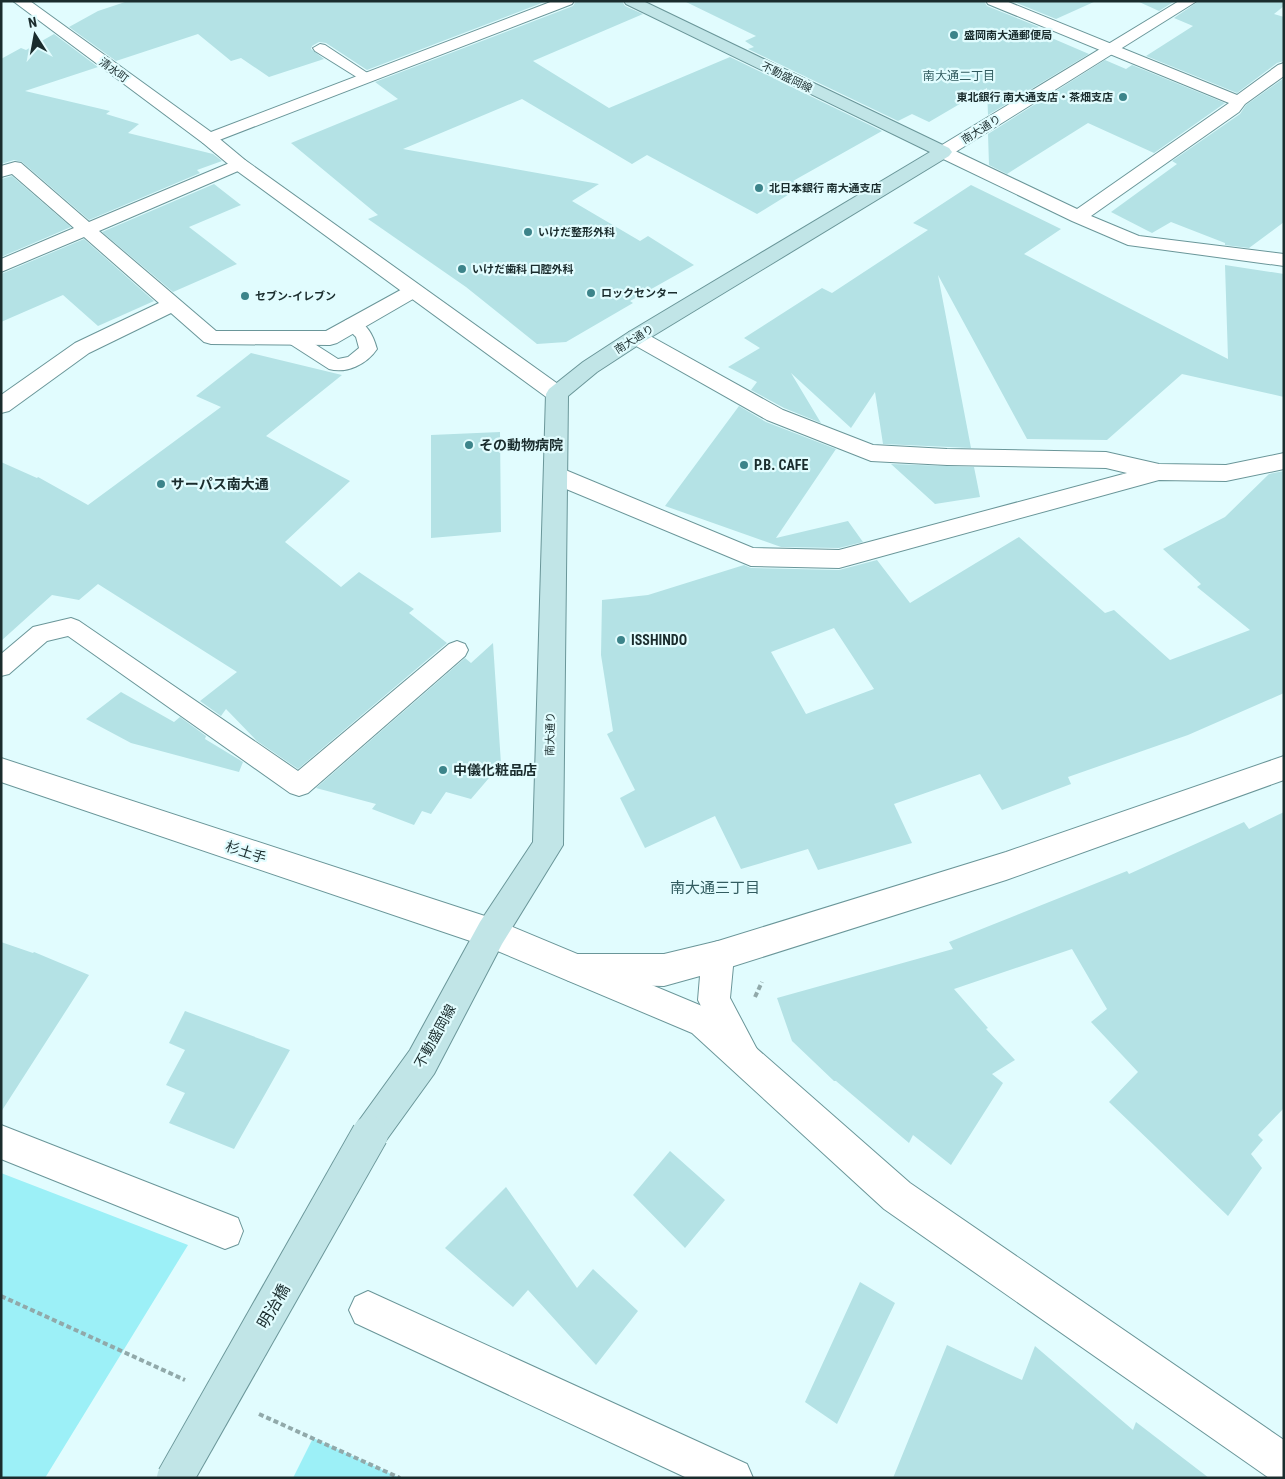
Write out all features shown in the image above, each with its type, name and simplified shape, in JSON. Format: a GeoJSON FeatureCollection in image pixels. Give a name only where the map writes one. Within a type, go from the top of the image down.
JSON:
{"type":"FeatureCollection","features":[{"type":"Feature","properties":{"kind":"main road","name":"不動盛岡線"},"geometry":{"type":"LineString","coordinates":[[631,1],[943,152]]}},
{"type":"Feature","properties":{"kind":"main road","name":"南大通り"},"geometry":{"type":"LineString","coordinates":[[491,933],[548,845],[557,394],[590,367],[636,337],[943,152]]}},
{"type":"Feature","properties":{"kind":"main road","name":"不動盛岡線"},"geometry":{"type":"LineString","coordinates":[[370,1134],[422,1062],[491,933]]}},
{"type":"Feature","properties":{"kind":"main road","name":"明治橋"},"geometry":{"type":"LineString","coordinates":[[175,1478],[370,1134]]}},
{"type":"Feature","properties":{"kind":"street","name":"清水町"},"geometry":{"type":"LineString","coordinates":[[20,1],[209,139],[238,164],[557,394]]}},
{"type":"Feature","properties":{"kind":"street"},"geometry":{"type":"LineString","coordinates":[[209,139],[567,1]]}},
{"type":"Feature","properties":{"kind":"street"},"geometry":{"type":"LineString","coordinates":[[993,1],[1239,101]]}},
{"type":"Feature","properties":{"kind":"street","name":"南大通り"},"geometry":{"type":"LineString","coordinates":[[943,152],[1190,1]]}},
{"type":"Feature","properties":{"kind":"street"},"geometry":{"type":"LineString","coordinates":[[1078,217],[1233,109],[1239,101],[1284,68]]}},
{"type":"Feature","properties":{"kind":"street"},"geometry":{"type":"LineString","coordinates":[[943,152],[1078,217],[1135,241],[1284,260]]}},
{"type":"Feature","properties":{"kind":"street"},"geometry":{"type":"LineString","coordinates":[[1,266],[238,164]]}},
{"type":"Feature","properties":{"kind":"street"},"geometry":{"type":"LineString","coordinates":[[1,172],[15,167],[211,336],[330,338],[413,290]]}},
{"type":"Feature","properties":{"kind":"street"},"geometry":{"type":"LineString","coordinates":[[1,406],[82,348],[173,304]]}},
{"type":"Feature","properties":{"kind":"street"},"geometry":{"type":"LineString","coordinates":[[636,337],[775,415],[871,453],[947,457],[1106,460],[1159,472],[1226,473],[1284,461]]}},
{"type":"Feature","properties":{"kind":"street"},"geometry":{"type":"LineString","coordinates":[[555,475],[751,557],[840,559],[1159,472]]}},
{"type":"Feature","properties":{"kind":"street"},"geometry":{"type":"LineString","coordinates":[[578,969],[664,970],[718,956],[997,869],[1284,768]]}},
{"type":"Feature","properties":{"kind":"street","name":"杉土手"},"geometry":{"type":"LineString","coordinates":[[1,770],[491,933],[704,1022],[897,1196],[1284,1464]]}},
{"type":"Feature","properties":{"kind":"street"},"geometry":{"type":"LineString","coordinates":[[718,956],[714,1000],[745,1059]]}},
{"type":"Feature","properties":{"kind":"street"},"geometry":{"type":"LineString","coordinates":[[1,1142],[225,1231]]}},
{"type":"Feature","properties":{"kind":"street"},"geometry":{"type":"LineString","coordinates":[[368,1310],[732,1478]]}},
{"type":"Feature","properties":{"kind":"lane"},"geometry":{"type":"LineString","coordinates":[[320,48],[368,78]]}},
{"type":"Feature","properties":{"kind":"lane"},"geometry":{"type":"LineString","coordinates":[[293,338],[335,365],[353,362],[368,349],[364,335],[352,324]]}},
{"type":"Feature","properties":{"kind":"lane"},"geometry":{"type":"LineString","coordinates":[[1,667],[42,633],[71,627],[299,785],[457,650]]}},
{"type":"Feature","properties":{"kind":"shaded area"},"geometry":{"type":"Polygon","coordinates":[[[1,1173],[188,1245],[45,1478],[1,1478],[1,1173]]]}},
{"type":"Feature","properties":{"kind":"shaded area"},"geometry":{"type":"Polygon","coordinates":[[[313,1438],[400,1478],[293,1478],[313,1438]]]}},
{"type":"Feature","properties":{"kind":"building"},"geometry":{"type":"Polygon","coordinates":[[[128,1],[547,1],[367,70],[326,43],[319,42],[312,46],[311,49],[324,59],[269,77],[241,58],[231,61],[198,34],[116,61],[69,27],[98,11],[128,1]]]}},
{"type":"Feature","properties":{"kind":"building"},"geometry":{"type":"Polygon","coordinates":[[[576,1],[622,1],[625,6],[643,14],[533,61],[609,108],[730,57],[882,131],[793,181],[804,185],[757,214],[647,155],[632,164],[522,99],[403,149],[599,184],[572,201],[640,241],[648,236],[694,265],[630,301],[633,303],[566,342],[537,344],[466,287],[368,219],[378,215],[291,143],[398,99],[375,82],[573,6],[576,1]]]}},
{"type":"Feature","properties":{"kind":"building"},"geometry":{"type":"Polygon","coordinates":[[[684,1],[984,1],[987,6],[1039,27],[1033,30],[1089,54],[988,115],[987,88],[929,122],[912,114],[898,121],[748,49],[754,47],[745,41],[756,36],[684,1]]]}},
{"type":"Feature","properties":{"kind":"building"},"geometry":{"type":"Polygon","coordinates":[[[1012,1],[1096,1],[1056,19],[1012,1]]]}},
{"type":"Feature","properties":{"kind":"building"},"geometry":{"type":"Polygon","coordinates":[[[1137,1],[1175,1],[1159,11],[1137,1]]]}},
{"type":"Feature","properties":{"kind":"building"},"geometry":{"type":"Polygon","coordinates":[[[1199,1],[1284,1],[1284,6],[1274,14],[1284,17],[1284,61],[1277,63],[1237,93],[1146,56],[1193,26],[1174,18],[1199,1]]]}},
{"type":"Feature","properties":{"kind":"building"},"geometry":{"type":"Polygon","coordinates":[[[54,34],[98,67],[25,91],[110,111],[106,114],[139,124],[128,133],[213,154],[222,161],[197,170],[200,173],[89,220],[22,162],[14,160],[1,164],[1,59],[21,48],[26,50],[54,34]]]}},
{"type":"Feature","properties":{"kind":"building"},"geometry":{"type":"Polygon","coordinates":[[[1105,60],[1126,69],[1132,65],[1225,103],[1154,153],[1088,123],[1007,174],[989,165],[988,134],[1105,60]]]}},
{"type":"Feature","properties":{"kind":"building"},"geometry":{"type":"Polygon","coordinates":[[[1284,78],[1284,222],[1249,248],[1225,245],[1225,243],[1171,222],[1152,233],[1111,212],[1177,164],[1172,161],[1240,114],[1246,105],[1284,78]]]}},
{"type":"Feature","properties":{"kind":"building"},"geometry":{"type":"Polygon","coordinates":[[[12,176],[71,227],[1,257],[1,179],[12,176]]]}},
{"type":"Feature","properties":{"kind":"building"},"geometry":{"type":"Polygon","coordinates":[[[214,184],[241,205],[189,227],[237,264],[173,292],[102,232],[214,184]]]}},
{"type":"Feature","properties":{"kind":"building"},"geometry":{"type":"Polygon","coordinates":[[[971,185],[1061,229],[1024,254],[1228,359],[1225,265],[1284,274],[1284,397],[1182,374],[1107,440],[1027,439],[938,275],[971,448],[883,444],[875,392],[851,428],[791,373],[821,423],[784,408],[751,390],[757,382],[728,367],[760,348],[744,338],[822,288],[832,293],[928,230],[913,223],[971,185]]]}},
{"type":"Feature","properties":{"kind":"building"},"geometry":{"type":"Polygon","coordinates":[[[84,239],[154,301],[98,326],[63,295],[1,322],[1,274],[84,239]]]}},
{"type":"Feature","properties":{"kind":"building"},"geometry":{"type":"Polygon","coordinates":[[[251,353],[342,375],[266,436],[350,481],[285,542],[341,587],[359,572],[414,609],[409,613],[447,643],[298,769],[257,741],[226,709],[221,716],[200,701],[237,672],[98,584],[79,600],[52,595],[1,641],[1,462],[38,477],[88,505],[221,407],[196,396],[251,353]]]}},
{"type":"Feature","properties":{"kind":"building"},"geometry":{"type":"Polygon","coordinates":[[[739,406],[766,422],[836,449],[776,538],[848,521],[863,542],[839,548],[781,547],[665,506],[739,406]]]}},
{"type":"Feature","properties":{"kind":"building"},"geometry":{"type":"Polygon","coordinates":[[[500,432],[501,532],[431,538],[431,435],[500,432]]]}},
{"type":"Feature","properties":{"kind":"building"},"geometry":{"type":"Polygon","coordinates":[[[891,464],[974,467],[980,497],[935,504],[891,464]]]}},
{"type":"Feature","properties":{"kind":"building"},"geometry":{"type":"Polygon","coordinates":[[[1284,471],[1284,693],[1188,735],[1068,777],[1071,784],[1002,810],[980,774],[894,804],[912,843],[818,870],[808,849],[741,869],[715,816],[645,848],[620,798],[635,790],[607,734],[613,731],[601,655],[602,600],[648,595],[744,565],[751,568],[839,570],[877,560],[910,603],[1019,537],[1105,613],[1114,610],[1170,660],[1250,630],[1197,587],[1201,584],[1163,549],[1225,517],[1269,474],[1284,471]],[[834,628],[771,652],[806,714],[874,689],[834,628]]]}},
{"type":"Feature","properties":{"kind":"building"},"geometry":{"type":"Polygon","coordinates":[[[493,643],[501,764],[471,799],[446,792],[431,814],[422,811],[414,825],[372,809],[376,804],[316,788],[465,658],[471,663],[493,643]]]}},
{"type":"Feature","properties":{"kind":"building"},"geometry":{"type":"Polygon","coordinates":[[[121,692],[174,722],[180,717],[206,736],[205,739],[243,762],[239,772],[131,743],[86,719],[121,692]]]}},
{"type":"Feature","properties":{"kind":"building"},"geometry":{"type":"Polygon","coordinates":[[[1284,812],[1284,1108],[1258,1135],[1263,1140],[1251,1154],[1262,1168],[1228,1216],[1109,1102],[1138,1072],[1091,1022],[1107,1009],[1072,949],[954,989],[988,1028],[986,1029],[1015,1060],[992,1074],[1003,1083],[951,1165],[913,1135],[909,1143],[834,1081],[792,1041],[777,998],[953,949],[949,942],[1127,871],[1129,874],[1244,822],[1249,829],[1284,812]]]}},
{"type":"Feature","properties":{"kind":"building"},"geometry":{"type":"Polygon","coordinates":[[[1,942],[34,952],[89,975],[1,1112],[1,942]]]}},
{"type":"Feature","properties":{"kind":"building"},"geometry":{"type":"Polygon","coordinates":[[[185,1011],[290,1050],[234,1149],[169,1123],[185,1093],[166,1085],[185,1050],[169,1043],[185,1011]]]}},
{"type":"Feature","properties":{"kind":"building"},"geometry":{"type":"Polygon","coordinates":[[[670,1151],[725,1200],[685,1248],[633,1195],[670,1151]]]}},
{"type":"Feature","properties":{"kind":"building"},"geometry":{"type":"Polygon","coordinates":[[[506,1187],[577,1288],[593,1269],[638,1311],[596,1365],[528,1290],[513,1307],[445,1248],[506,1187]]]}},
{"type":"Feature","properties":{"kind":"building"},"geometry":{"type":"Polygon","coordinates":[[[860,1282],[895,1303],[837,1424],[805,1402],[860,1282]]]}},
{"type":"Feature","properties":{"kind":"building"},"geometry":{"type":"Polygon","coordinates":[[[947,1345],[1022,1380],[1035,1346],[1133,1430],[1136,1422],[1209,1478],[893,1478],[947,1345]]]}},
{"type":"Feature","properties":{"kind":"place","name":"盛岡南大通郵便局"},"geometry":{"type":"Point","coordinates":[954,35]}},
{"type":"Feature","properties":{"kind":"place","name":"東北銀行 南大通支店・茶畑支店"},"geometry":{"type":"Point","coordinates":[1123,97]}},
{"type":"Feature","properties":{"kind":"place","name":"北日本銀行 南大通支店"},"geometry":{"type":"Point","coordinates":[759,188]}},
{"type":"Feature","properties":{"kind":"place","name":"いけだ整形外科"},"geometry":{"type":"Point","coordinates":[528,232]}},
{"type":"Feature","properties":{"kind":"place","name":"いけだ歯科 口腔外科"},"geometry":{"type":"Point","coordinates":[462,269]}},
{"type":"Feature","properties":{"kind":"place","name":"ロックセンター"},"geometry":{"type":"Point","coordinates":[591,293]}},
{"type":"Feature","properties":{"kind":"place","name":"セブン-イレブン"},"geometry":{"type":"Point","coordinates":[245,296]}},
{"type":"Feature","properties":{"kind":"place","name":"その動物病院"},"geometry":{"type":"Point","coordinates":[469,445]}},
{"type":"Feature","properties":{"kind":"place","name":"P.B. CAFE"},"geometry":{"type":"Point","coordinates":[744,465]}},
{"type":"Feature","properties":{"kind":"place","name":"サーパス南大通"},"geometry":{"type":"Point","coordinates":[161,484]}},
{"type":"Feature","properties":{"kind":"place","name":"ISSHINDO"},"geometry":{"type":"Point","coordinates":[621,640]}},
{"type":"Feature","properties":{"kind":"place","name":"中儀化粧品店"},"geometry":{"type":"Point","coordinates":[443,770]}},
{"type":"Feature","properties":{"kind":"district","name":"南大通二丁目"},"geometry":{"type":"Point","coordinates":[959,76]}},
{"type":"Feature","properties":{"kind":"district","name":"南大通三丁目"},"geometry":{"type":"Point","coordinates":[715,888]}}]}
